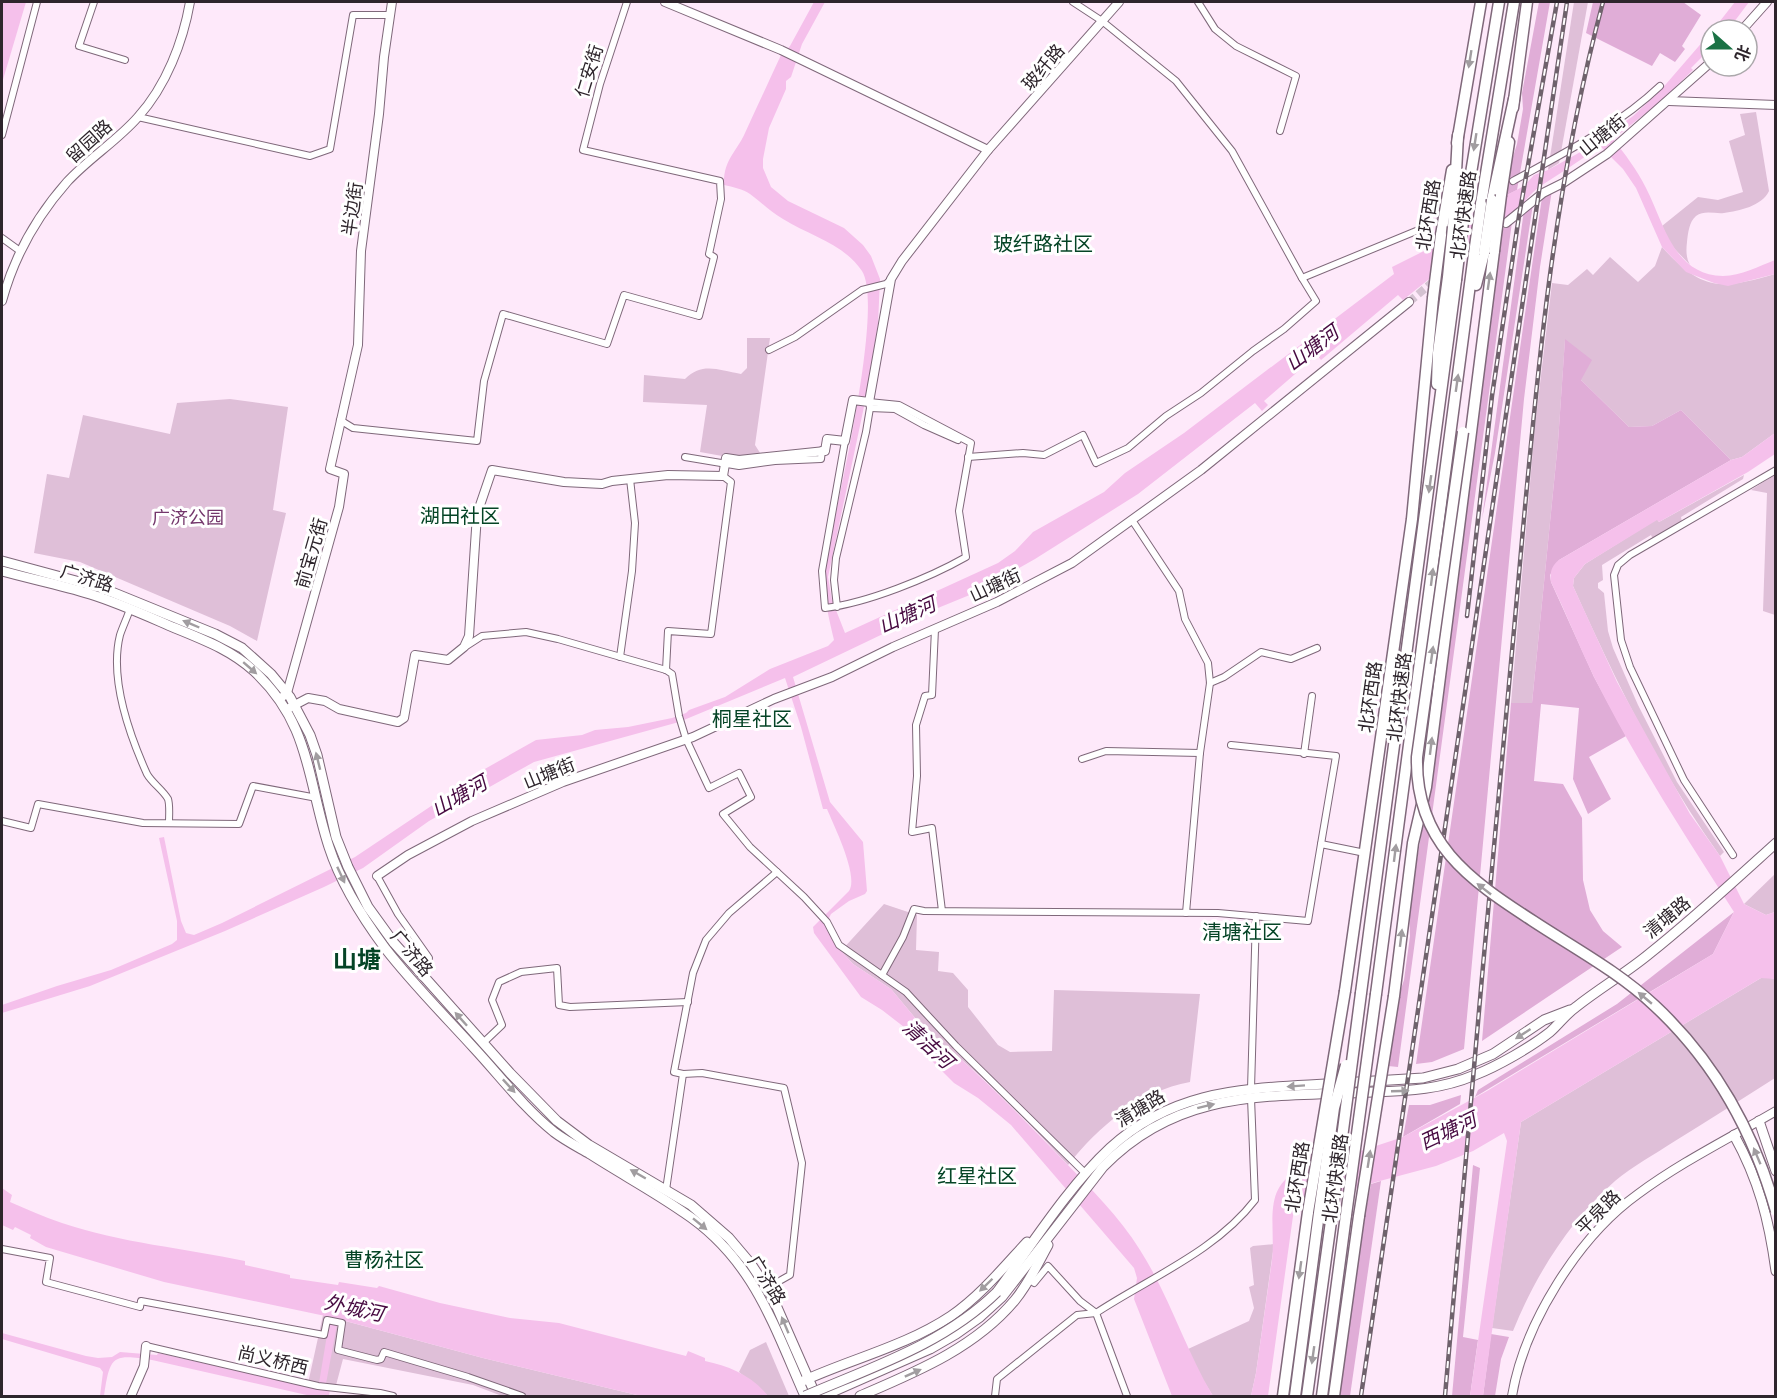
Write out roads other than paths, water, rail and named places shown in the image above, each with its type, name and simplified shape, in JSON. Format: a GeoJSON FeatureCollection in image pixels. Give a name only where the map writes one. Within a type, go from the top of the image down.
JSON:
{"type":"FeatureCollection","features":[{"type":"Feature","properties":{"kind":"main road","name":"北环西路"},"geometry":{"type":"LineString","coordinates":[[1283,1396],[1313,1213],[1412,519],[1441,235],[1481,2]]}},
{"type":"Feature","properties":{"kind":"main road","name":"北环快速路"},"geometry":{"type":"LineString","coordinates":[[1307,1396],[1435,444],[1438,353],[1452,278],[1458,225],[1499,2]]}},
{"type":"Feature","properties":{"kind":"main road","name":"北环快速路"},"geometry":{"type":"LineString","coordinates":[[1492,200],[1485,175],[1514,2]]}},
{"type":"Feature","properties":{"kind":"main road"},"geometry":{"type":"LineString","coordinates":[[1334,1396],[1359,1216],[1394,996],[1413,843],[1426,788],[1485,316],[1484,253],[1492,200],[1514,99],[1527,2]]}},
{"type":"Feature","properties":{"kind":"main road"},"geometry":{"type":"LineString","coordinates":[[1458,135],[1458,225]]}},
{"type":"Feature","properties":{"kind":"main road","name":"北环快速路"},"geometry":{"type":"LineString","coordinates":[[1322,1396],[1465,329],[1484,253]]}},
{"type":"Feature","properties":{"kind":"main road"},"geometry":{"type":"LineString","coordinates":[[1485,316],[1463,432],[1417,757],[1417,781],[1426,816],[1444,848],[1483,888],[1620,978],[1647,999],[1673,1024],[1702,1057],[1729,1097],[1758,1158],[1776,1211]]}},
{"type":"Feature","properties":{"kind":"main road","name":"广济路"},"geometry":{"type":"LineString","coordinates":[[2,561],[102,588],[220,636],[254,658],[291,707],[315,751],[330,850],[343,881],[360,912],[503,1079],[551,1129],[572,1145],[686,1213],[722,1244],[743,1270],[763,1301],[804,1381],[816,1396]]}},
{"type":"Feature","properties":{"kind":"main road","name":"广济路"},"geometry":{"type":"LineString","coordinates":[[2,571],[85,593],[130,609],[232,653],[283,696]]}},
{"type":"Feature","properties":{"kind":"main road","name":"广济路"},"geometry":{"type":"LineString","coordinates":[[291,707],[304,746],[316,798],[326,819]]}},
{"type":"Feature","properties":{"kind":"main road","name":"清塘路"},"geometry":{"type":"LineString","coordinates":[[823,1396],[941,1344],[972,1324],[999,1294],[1101,1157],[1123,1137],[1160,1113],[1198,1098],[1423,1078],[1445,1074],[1493,1054],[1544,1020],[1575,1008],[1648,955],[1776,843]]}},
{"type":"Feature","properties":{"kind":"main road","name":"广济路"},"geometry":{"type":"LineString","coordinates":[[390,946],[419,973],[548,1113],[568,1130],[699,1211],[725,1233],[744,1254],[776,1304],[804,1381],[805,1396]]}},
{"type":"Feature","properties":{"kind":"main road"},"geometry":{"type":"LineString","coordinates":[[1295,1396],[1313,1254],[1313,1213],[1334,1108],[1357,1027]]}},
{"type":"Feature","properties":{"kind":"main road"},"geometry":{"type":"LineString","coordinates":[[1759,1121],[1776,1171]]}},
{"type":"Feature","properties":{"kind":"main road"},"geometry":{"type":"LineString","coordinates":[[1734,1135],[1748,1160],[1765,1209],[1776,1271]]}},
{"type":"Feature","properties":{"kind":"main road"},"geometry":{"type":"LineString","coordinates":[[804,1381],[914,1335],[952,1315],[1059,1215]]}},
{"type":"Feature","properties":{"kind":"main road"},"geometry":{"type":"LineString","coordinates":[[860,1396],[931,1365],[960,1347],[1005,1310],[1029,1280],[1059,1215]]}},
{"type":"Feature","properties":{"kind":"main road","name":"清塘路"},"geometry":{"type":"LineString","coordinates":[[805,1396],[945,1334],[999,1294]]}},
{"type":"Feature","properties":{"kind":"main road","name":"广济路"},"geometry":{"type":"LineString","coordinates":[[804,1381],[823,1396]]}},
{"type":"Feature","properties":{"kind":"street"},"geometry":{"type":"LineString","coordinates":[[2,135],[38,2]]}},
{"type":"Feature","properties":{"kind":"street"},"geometry":{"type":"LineString","coordinates":[[94,2],[79,46],[125,60]]}},
{"type":"Feature","properties":{"kind":"street","name":"留园路"},"geometry":{"type":"LineString","coordinates":[[2,301],[20,251],[43,214],[68,181],[138,117],[170,66],[181,38],[190,2]]}},
{"type":"Feature","properties":{"kind":"street","name":"半边街"},"geometry":{"type":"LineString","coordinates":[[340,420],[358,345],[361,251],[392,2]]}},
{"type":"Feature","properties":{"kind":"street","name":"仁安街"},"geometry":{"type":"LineString","coordinates":[[340,420],[353,428],[477,441],[484,381],[503,314],[607,344],[624,295],[699,316],[714,257],[709,254],[722,199],[720,181],[583,150],[600,84],[627,2]]}},
{"type":"Feature","properties":{"kind":"street"},"geometry":{"type":"LineString","coordinates":[[665,2],[781,50],[988,150]]}},
{"type":"Feature","properties":{"kind":"street"},"geometry":{"type":"LineString","coordinates":[[968,457],[1023,453],[1044,455],[1083,435],[1096,463],[1128,448],[1166,416],[1201,393],[1284,329],[1316,301],[1232,151],[1176,81],[1102,21],[1073,2]]}},
{"type":"Feature","properties":{"kind":"street","name":"玻纤路"},"geometry":{"type":"LineString","coordinates":[[889,281],[988,150],[1119,2]]}},
{"type":"Feature","properties":{"kind":"street"},"geometry":{"type":"LineString","coordinates":[[1198,2],[1215,30],[1236,46],[1296,76],[1280,131]]}},
{"type":"Feature","properties":{"kind":"street"},"geometry":{"type":"LineString","coordinates":[[1753,18],[1767,2]]}},
{"type":"Feature","properties":{"kind":"street"},"geometry":{"type":"LineString","coordinates":[[138,117],[310,156],[330,149],[353,15],[390,15]]}},
{"type":"Feature","properties":{"kind":"street","name":"山塘街"},"geometry":{"type":"LineString","coordinates":[[1506,224],[1543,193],[1563,183],[1607,154],[1699,73]]}},
{"type":"Feature","properties":{"kind":"street"},"geometry":{"type":"LineString","coordinates":[[1513,181],[1590,138],[1645,100],[1660,86]]}},
{"type":"Feature","properties":{"kind":"street"},"geometry":{"type":"LineString","coordinates":[[1669,102],[1776,105]]}},
{"type":"Feature","properties":{"kind":"street"},"geometry":{"type":"LineString","coordinates":[[1302,278],[1421,229]]}},
{"type":"Feature","properties":{"kind":"street"},"geometry":{"type":"LineString","coordinates":[[2,238],[20,251]]}},
{"type":"Feature","properties":{"kind":"street"},"geometry":{"type":"LineString","coordinates":[[769,350],[795,337],[861,290],[889,281],[869,404],[836,558],[834,580],[836,607]]}},
{"type":"Feature","properties":{"kind":"street","name":"山塘街"},"geometry":{"type":"LineString","coordinates":[[377,876],[408,855],[472,821],[563,782],[686,740],[997,602],[1072,563],[1201,470],[1409,302]]}},
{"type":"Feature","properties":{"kind":"street"},"geometry":{"type":"LineString","coordinates":[[869,404],[899,405],[971,443],[959,511],[966,557],[910,584],[826,608],[822,571],[843,443],[853,400],[869,404],[895,409],[967,443]]}},
{"type":"Feature","properties":{"kind":"street","name":"前宝元街"},"geometry":{"type":"LineString","coordinates":[[283,696],[339,507],[344,474],[330,469],[340,420]]}},
{"type":"Feature","properties":{"kind":"street"},"geometry":{"type":"LineString","coordinates":[[723,476],[726,458],[739,460],[825,452],[827,439],[843,443]]}},
{"type":"Feature","properties":{"kind":"street"},"geometry":{"type":"LineString","coordinates":[[685,457],[739,466],[775,461],[821,459],[823,442],[843,443]]}},
{"type":"Feature","properties":{"kind":"street"},"geometry":{"type":"LineString","coordinates":[[464,647],[469,636],[477,514],[492,470],[564,482],[602,484],[668,475],[723,476],[731,482],[711,634],[668,631],[666,670]]}},
{"type":"Feature","properties":{"kind":"street"},"geometry":{"type":"LineString","coordinates":[[1733,855],[1684,780],[1630,667],[1621,640],[1614,575],[1618,565],[1630,555],[1776,470]]}},
{"type":"Feature","properties":{"kind":"street"},"geometry":{"type":"LineString","coordinates":[[620,657],[632,571],[635,524],[630,479]]}},
{"type":"Feature","properties":{"kind":"street"},"geometry":{"type":"LineString","coordinates":[[1132,520],[1179,591],[1185,619],[1208,663],[1210,683],[1200,753],[1186,913]]}},
{"type":"Feature","properties":{"kind":"street"},"geometry":{"type":"LineString","coordinates":[[130,609],[120,634],[118,647],[117,663],[122,703],[149,777],[168,799],[169,822]]}},
{"type":"Feature","properties":{"kind":"street"},"geometry":{"type":"LineString","coordinates":[[935,629],[932,695],[925,696],[916,725],[917,776],[912,832],[932,828],[942,911]]}},
{"type":"Feature","properties":{"kind":"street"},"geometry":{"type":"LineString","coordinates":[[291,707],[308,698],[326,701],[339,710],[398,722],[404,718],[415,655],[448,660],[482,636],[525,632],[558,639],[666,670],[672,674],[681,726],[686,740],[709,788],[740,773],[752,797],[723,814],[750,848],[825,919],[839,945],[906,992],[1086,1178]]}},
{"type":"Feature","properties":{"kind":"street"},"geometry":{"type":"LineString","coordinates":[[1210,683],[1224,677],[1261,652],[1291,659],[1317,648]]}},
{"type":"Feature","properties":{"kind":"street"},"geometry":{"type":"LineString","coordinates":[[1304,754],[1312,696]]}},
{"type":"Feature","properties":{"kind":"street"},"geometry":{"type":"LineString","coordinates":[[882,975],[903,936],[914,909],[1186,913],[1308,921],[1336,756],[1231,745]]}},
{"type":"Feature","properties":{"kind":"street"},"geometry":{"type":"LineString","coordinates":[[1082,759],[1106,751],[1200,753]]}},
{"type":"Feature","properties":{"kind":"street"},"geometry":{"type":"LineString","coordinates":[[2,821],[31,828],[38,804],[143,823],[239,824],[253,786],[316,798]]}},
{"type":"Feature","properties":{"kind":"street"},"geometry":{"type":"LineString","coordinates":[[1321,844],[1365,853]]}},
{"type":"Feature","properties":{"kind":"street"},"geometry":{"type":"LineString","coordinates":[[767,1288],[790,1275],[799,1207],[802,1163],[784,1088],[702,1073],[674,1072],[693,974],[706,940],[729,913],[777,872]]}},
{"type":"Feature","properties":{"kind":"street"},"geometry":{"type":"LineString","coordinates":[[377,876],[398,914],[429,958],[427,966],[419,973]]}},
{"type":"Feature","properties":{"kind":"street"},"geometry":{"type":"LineString","coordinates":[[995,1396],[997,1380],[1077,1315],[1096,1313],[1209,1244],[1243,1215],[1255,1200],[1251,1093],[1256,916]]}},
{"type":"Feature","properties":{"kind":"street"},"geometry":{"type":"LineString","coordinates":[[483,1043],[502,1025],[492,1000],[499,982],[521,972],[557,968],[559,1005],[570,1007],[688,1002]]}},
{"type":"Feature","properties":{"kind":"street"},"geometry":{"type":"LineString","coordinates":[[666,1190],[683,1074]]}},
{"type":"Feature","properties":{"kind":"street","name":"平泉路"},"geometry":{"type":"LineString","coordinates":[[1512,1396],[1525,1351],[1551,1293],[1578,1254],[1596,1233],[1637,1194],[1776,1111]]}},
{"type":"Feature","properties":{"kind":"street"},"geometry":{"type":"LineString","coordinates":[[2,1249],[50,1258],[46,1282],[140,1307],[141,1301],[324,1335],[327,1320],[342,1323],[338,1350],[377,1360],[381,1359],[384,1352],[522,1396]]}},
{"type":"Feature","properties":{"kind":"street"},"geometry":{"type":"LineString","coordinates":[[1029,1280],[1034,1284],[1048,1266],[1080,1301],[1096,1313],[1126,1396]]}},
{"type":"Feature","properties":{"kind":"street"},"geometry":{"type":"LineString","coordinates":[[131,1396],[146,1349]]}},
{"type":"Feature","properties":{"kind":"street","name":"尚义桥西"},"geometry":{"type":"LineString","coordinates":[[146,1349],[326,1388],[393,1396]]}},
{"type":"Feature","properties":{"kind":"water"},"geometry":{"type":"Polygon","coordinates":[[[2,2],[26,2],[2,83],[2,2]]]}},
{"type":"Feature","properties":{"kind":"water"},"geometry":{"type":"Polygon","coordinates":[[[814,2],[825,2],[802,44],[791,77],[786,81],[786,89],[769,128],[763,168],[771,187],[788,201],[844,228],[863,245],[871,256],[880,279],[878,324],[865,402],[828,577],[832,600],[845,633],[998,563],[1015,551],[1033,532],[1104,492],[1125,473],[1184,433],[1394,274],[1392,267],[1426,250],[1503,197],[1524,186],[1534,175],[1548,170],[1593,145],[1633,116],[1660,91],[1699,46],[1699,60],[1691,68],[1693,70],[1660,102],[1613,139],[1642,181],[1672,245],[1692,267],[1706,273],[1730,276],[1775,260],[1775,274],[1728,286],[1686,272],[1662,247],[1636,188],[1623,169],[1600,146],[1537,189],[1515,212],[1403,300],[1398,295],[1321,360],[1317,355],[1264,401],[1268,405],[1262,411],[1255,403],[1138,494],[1035,559],[977,592],[933,610],[793,677],[830,802],[863,842],[867,891],[831,914],[826,924],[827,930],[853,964],[891,989],[953,1057],[956,1055],[997,1093],[1114,1214],[1151,1268],[1213,1396],[1172,1396],[1134,1299],[1137,1278],[1134,1268],[1011,1125],[978,1098],[954,1083],[913,1042],[914,1039],[902,1030],[904,1027],[861,997],[814,933],[813,927],[849,891],[851,874],[835,827],[827,809],[823,809],[785,678],[679,722],[534,762],[429,821],[363,868],[324,887],[225,931],[90,986],[2,1013],[2,1005],[111,970],[177,940],[177,921],[159,838],[164,837],[181,921],[186,933],[194,935],[355,857],[483,770],[536,740],[582,735],[595,730],[628,727],[672,718],[725,697],[770,669],[828,646],[834,640],[825,598],[824,573],[859,395],[868,319],[867,290],[862,271],[845,253],[783,219],[747,192],[724,185],[728,163],[745,133],[781,55],[790,46],[814,2]]]}},
{"type":"Feature","properties":{"kind":"water"},"geometry":{"type":"Polygon","coordinates":[[[1735,2],[1749,2],[1737,18],[1722,18],[1735,2]]]}},
{"type":"Feature","properties":{"kind":"water","name":"西塘河"},"geometry":{"type":"Polygon","coordinates":[[[1775,433],[1775,454],[1748,472],[1659,522],[1657,520],[1585,564],[1574,578],[1573,586],[1617,682],[1690,814],[1720,856],[1744,904],[1766,915],[1775,912],[1775,979],[1761,978],[1521,1122],[1483,1396],[1470,1396],[1507,1141],[1504,1133],[1473,1151],[1436,1166],[1376,1182],[1294,1209],[1268,1396],[1251,1396],[1272,1260],[1273,1210],[1279,1188],[1286,1179],[1297,1172],[1403,1137],[1487,1091],[1713,954],[1734,912],[1626,737],[1588,665],[1551,582],[1551,573],[1559,560],[1731,460],[1742,457],[1775,433]]]}},
{"type":"Feature","properties":{"kind":"water","name":"外城河"},"geometry":{"type":"Polygon","coordinates":[[[2,1188],[12,1195],[10,1202],[42,1216],[107,1236],[245,1261],[245,1265],[290,1275],[290,1278],[338,1285],[339,1282],[377,1288],[379,1286],[440,1303],[510,1318],[559,1323],[686,1356],[688,1351],[705,1358],[705,1361],[748,1377],[768,1396],[641,1396],[483,1358],[338,1319],[325,1389],[330,1390],[329,1396],[311,1396],[152,1360],[128,1357],[120,1358],[111,1366],[104,1396],[100,1396],[103,1372],[100,1368],[2,1339],[2,1333],[86,1356],[112,1357],[120,1352],[157,1355],[158,1353],[318,1389],[330,1317],[164,1282],[46,1247],[30,1238],[31,1235],[15,1227],[13,1230],[2,1225],[2,1188]]]}},
{"type":"Feature","properties":{"kind":"tunnel"},"geometry":{"type":"LineString","coordinates":[[1421,229],[1444,217]]}},
{"type":"Feature","properties":{"kind":"tunnel"},"geometry":{"type":"LineString","coordinates":[[1409,302],[1435,280]]}},
{"type":"Feature","properties":{"kind":"railway"},"geometry":{"type":"LineString","coordinates":[[1467,616],[1492,396],[1519,216],[1557,2]]}},
{"type":"Feature","properties":{"kind":"railway"},"geometry":{"type":"LineString","coordinates":[[1361,1396],[1567,2]]}},
{"type":"Feature","properties":{"kind":"railway"},"geometry":{"type":"LineString","coordinates":[[1445,1396],[1536,393],[1556,235],[1569,157],[1584,79],[1603,2]]}},
{"type":"Feature","properties":{"kind":"district","name":"玻纤路社区"},"geometry":{"type":"Point","coordinates":[1043,244]}},
{"type":"Feature","properties":{"kind":"district","name":"湖田社区"},"geometry":{"type":"Point","coordinates":[460,516]}},
{"type":"Feature","properties":{"kind":"district","name":"桐星社区"},"geometry":{"type":"Point","coordinates":[752,719]}},
{"type":"Feature","properties":{"kind":"district","name":"清塘社区"},"geometry":{"type":"Point","coordinates":[1242,932]}},
{"type":"Feature","properties":{"kind":"district","name":"山塘"},"geometry":{"type":"Point","coordinates":[357,959]}},
{"type":"Feature","properties":{"kind":"district","name":"红星社区"},"geometry":{"type":"Point","coordinates":[977,1176]}},
{"type":"Feature","properties":{"kind":"district","name":"曹杨社区"},"geometry":{"type":"Point","coordinates":[384,1260]}},
{"type":"Feature","properties":{"kind":"water label","name":"山塘河"},"geometry":{"type":"Point","coordinates":[1312,348]}},
{"type":"Feature","properties":{"kind":"water label","name":"山塘河"},"geometry":{"type":"Point","coordinates":[907,615]}},
{"type":"Feature","properties":{"kind":"water label","name":"山塘河"},"geometry":{"type":"Point","coordinates":[459,796]}},
{"type":"Feature","properties":{"kind":"water label","name":"清洁河"},"geometry":{"type":"Point","coordinates":[928,1044]}},
{"type":"Feature","properties":{"kind":"park label","name":"广济公园"},"geometry":{"type":"Point","coordinates":[188,517]}}]}
